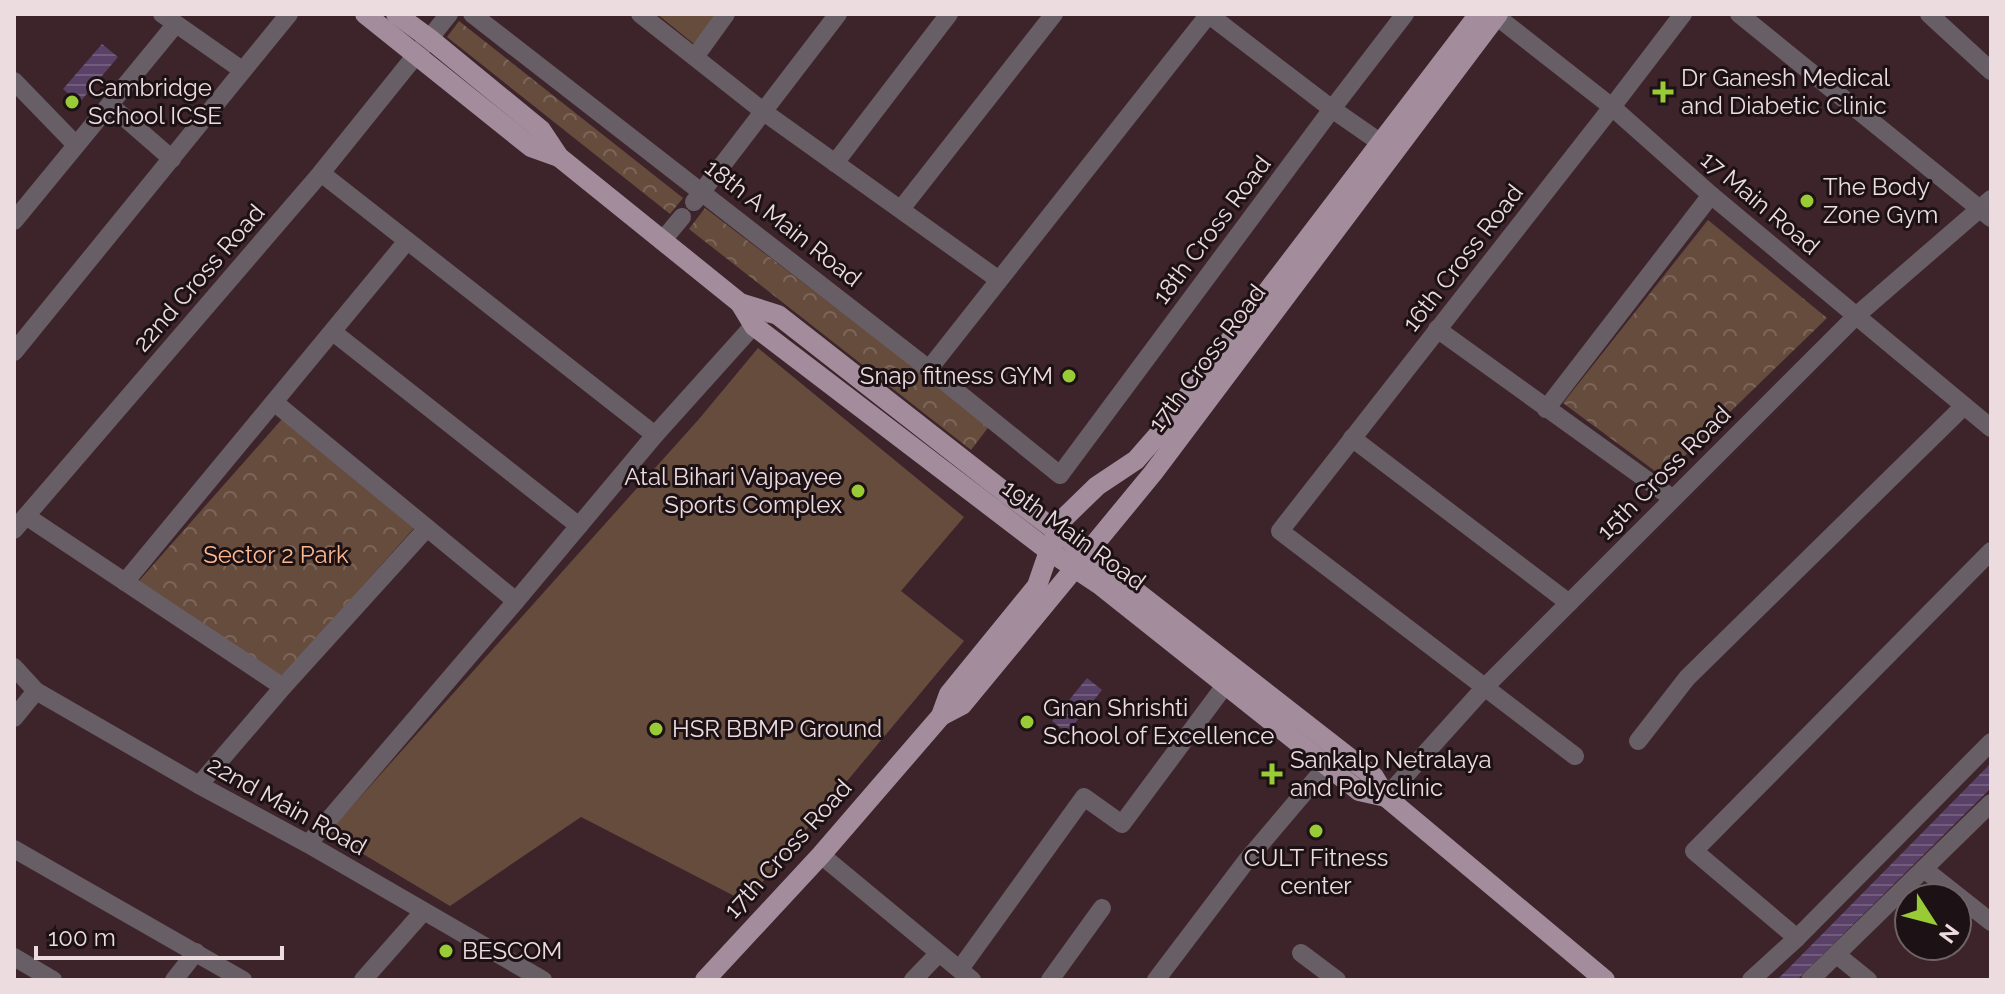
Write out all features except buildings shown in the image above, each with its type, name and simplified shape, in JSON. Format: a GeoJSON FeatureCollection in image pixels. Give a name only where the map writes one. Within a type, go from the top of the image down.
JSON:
{"type":"FeatureCollection","features":[{"type":"Feature","properties":{"kind":"main road","name":"19th Main Road"},"geometry":{"type":"LineString","coordinates":[[365,14],[424,47],[541,130],[559,157],[1049,551],[1080,561],[1333,758],[1359,791],[1386,797],[1605,980]]}},
{"type":"Feature","properties":{"kind":"main road","name":"19th Main Road"},"geometry":{"type":"LineString","coordinates":[[396,14],[424,47]]}},
{"type":"Feature","properties":{"kind":"main road","name":"17th Cross Road"},"geometry":{"type":"LineString","coordinates":[[705,980],[821,855],[941,716],[949,694],[1037,586],[1064,518],[1097,486],[1136,460],[1157,436],[1381,143],[1491,15]]}},
{"type":"Feature","properties":{"kind":"main road","name":"17th Cross Road"},"geometry":{"type":"LineString","coordinates":[[941,716],[962,705],[1153,473],[1491,15]]}},
{"type":"Feature","properties":{"kind":"main road","name":"19th Main Road"},"geometry":{"type":"LineString","coordinates":[[760,318],[778,315],[1057,531],[1100,585],[1226,684],[1333,758]]}},
{"type":"Feature","properties":{"kind":"main road"},"geometry":{"type":"LineString","coordinates":[[1118,473],[1139,489]]}},
{"type":"Feature","properties":{"kind":"street"},"geometry":{"type":"LineString","coordinates":[[14,352],[289,14]]}},
{"type":"Feature","properties":{"kind":"street","name":"22nd Cross Road"},"geometry":{"type":"LineString","coordinates":[[20,523],[321,173],[449,14]]}},
{"type":"Feature","properties":{"kind":"street","name":"18th A Main Road"},"geometry":{"type":"LineString","coordinates":[[472,14],[699,197],[929,369],[1060,475]]}},
{"type":"Feature","properties":{"kind":"street"},"geometry":{"type":"LineString","coordinates":[[640,14],[764,112],[999,280]]}},
{"type":"Feature","properties":{"kind":"street"},"geometry":{"type":"LineString","coordinates":[[695,57],[726,14]]}},
{"type":"Feature","properties":{"kind":"street"},"geometry":{"type":"LineString","coordinates":[[699,197],[838,14]]}},
{"type":"Feature","properties":{"kind":"street"},"geometry":{"type":"LineString","coordinates":[[835,163],[949,14]]}},
{"type":"Feature","properties":{"kind":"street"},"geometry":{"type":"LineString","coordinates":[[901,209],[1054,14]]}},
{"type":"Feature","properties":{"kind":"street"},"geometry":{"type":"LineString","coordinates":[[929,369],[1209,14],[1381,143]]}},
{"type":"Feature","properties":{"kind":"street","name":"18th Cross Road"},"geometry":{"type":"LineString","coordinates":[[1060,475],[1405,14]]}},
{"type":"Feature","properties":{"kind":"street","name":"16th Cross Road"},"geometry":{"type":"LineString","coordinates":[[1485,687],[1280,531],[1683,14]]}},
{"type":"Feature","properties":{"kind":"street"},"geometry":{"type":"LineString","coordinates":[[1739,14],[1987,209]]}},
{"type":"Feature","properties":{"kind":"street","name":"17 Main Road"},"geometry":{"type":"LineString","coordinates":[[1491,15],[1612,107],[1711,195],[1991,428]]}},
{"type":"Feature","properties":{"kind":"street"},"geometry":{"type":"LineString","coordinates":[[1938,17],[1991,71]]}},
{"type":"Feature","properties":{"kind":"street"},"geometry":{"type":"LineString","coordinates":[[16,212],[110,105],[168,20],[242,70]]}},
{"type":"Feature","properties":{"kind":"street"},"geometry":{"type":"LineString","coordinates":[[14,81],[76,145]]}},
{"type":"Feature","properties":{"kind":"street"},"geometry":{"type":"LineString","coordinates":[[110,105],[172,159]]}},
{"type":"Feature","properties":{"kind":"street"},"geometry":{"type":"LineString","coordinates":[[321,173],[655,435]]}},
{"type":"Feature","properties":{"kind":"street"},"geometry":{"type":"LineString","coordinates":[[1546,409],[1711,195]]}},
{"type":"Feature","properties":{"kind":"street","name":"15th Cross Road"},"geometry":{"type":"LineString","coordinates":[[1386,797],[1485,687],[1857,315],[1987,209]]}},
{"type":"Feature","properties":{"kind":"street"},"geometry":{"type":"LineString","coordinates":[[662,241],[682,217]]}},
{"type":"Feature","properties":{"kind":"street"},"geometry":{"type":"LineString","coordinates":[[125,582],[407,241]]}},
{"type":"Feature","properties":{"kind":"street"},"geometry":{"type":"LineString","coordinates":[[308,844],[655,435],[760,318]]}},
{"type":"Feature","properties":{"kind":"street"},"geometry":{"type":"LineString","coordinates":[[1437,329],[1672,498]]}},
{"type":"Feature","properties":{"kind":"street"},"geometry":{"type":"LineString","coordinates":[[333,332],[579,526]]}},
{"type":"Feature","properties":{"kind":"street"},"geometry":{"type":"LineString","coordinates":[[274,402],[516,601]]}},
{"type":"Feature","properties":{"kind":"street"},"geometry":{"type":"LineString","coordinates":[[1638,741],[1687,678],[1964,406]]}},
{"type":"Feature","properties":{"kind":"street"},"geometry":{"type":"LineString","coordinates":[[1352,438],[1569,603]]}},
{"type":"Feature","properties":{"kind":"street"},"geometry":{"type":"LineString","coordinates":[[20,523],[125,582],[283,687]]}},
{"type":"Feature","properties":{"kind":"street"},"geometry":{"type":"LineString","coordinates":[[199,785],[427,528]]}},
{"type":"Feature","properties":{"kind":"street"},"geometry":{"type":"LineString","coordinates":[[1797,938],[1694,851],[1991,551]]}},
{"type":"Feature","properties":{"kind":"street","name":"22nd Main Road"},"geometry":{"type":"LineString","coordinates":[[14,667],[36,691],[543,980]]}},
{"type":"Feature","properties":{"kind":"street"},"geometry":{"type":"LineString","coordinates":[[821,855],[966,975],[1084,797],[1122,824],[1226,684]]}},
{"type":"Feature","properties":{"kind":"street"},"geometry":{"type":"LineString","coordinates":[[1485,687],[1575,756]]}},
{"type":"Feature","properties":{"kind":"street"},"geometry":{"type":"LineString","coordinates":[[14,718],[36,691]]}},
{"type":"Feature","properties":{"kind":"street"},"geometry":{"type":"LineString","coordinates":[[1751,980],[1797,938],[1991,742]]}},
{"type":"Feature","properties":{"kind":"street"},"geometry":{"type":"LineString","coordinates":[[1156,980],[1247,860],[1333,758]]}},
{"type":"Feature","properties":{"kind":"street"},"geometry":{"type":"LineString","coordinates":[[1810,980],[1991,803]]}},
{"type":"Feature","properties":{"kind":"street"},"geometry":{"type":"LineString","coordinates":[[14,849],[243,980]]}},
{"type":"Feature","properties":{"kind":"street"},"geometry":{"type":"LineString","coordinates":[[1924,869],[1991,922]]}},
{"type":"Feature","properties":{"kind":"street"},"geometry":{"type":"LineString","coordinates":[[1050,980],[1102,908]]}},
{"type":"Feature","properties":{"kind":"street"},"geometry":{"type":"LineString","coordinates":[[363,980],[423,912]]}},
{"type":"Feature","properties":{"kind":"street"},"geometry":{"type":"LineString","coordinates":[[174,980],[196,952]]}},
{"type":"Feature","properties":{"kind":"street"},"geometry":{"type":"LineString","coordinates":[[913,980],[939,953]]}},
{"type":"Feature","properties":{"kind":"street"},"geometry":{"type":"LineString","coordinates":[[1301,953],[1337,980]]}},
{"type":"Feature","properties":{"kind":"street"},"geometry":{"type":"LineString","coordinates":[[1837,955],[1868,980]]}},
{"type":"Feature","properties":{"kind":"street"},"geometry":{"type":"LineString","coordinates":[[14,957],[53,980]]}},
{"type":"Feature","properties":{"kind":"green space"},"geometry":{"type":"Polygon","coordinates":[[[657,14],[717,14],[694,44],[657,14]]]}},
{"type":"Feature","properties":{"kind":"green space"},"geometry":{"type":"Polygon","coordinates":[[[459,21],[683,198],[670,214],[447,37],[459,21]]]}},
{"type":"Feature","properties":{"kind":"green space"},"geometry":{"type":"Polygon","coordinates":[[[705,208],[990,425],[971,450],[689,229],[705,208]]]}},
{"type":"Feature","properties":{"kind":"green space"},"geometry":{"type":"Polygon","coordinates":[[[1708,220],[1827,318],[1663,477],[1563,403],[1708,220]]]}},
{"type":"Feature","properties":{"kind":"green space","name":"HSR BBMP Ground"},"geometry":{"type":"Polygon","coordinates":[[[758,348],[964,517],[901,591],[964,641],[746,902],[581,817],[450,906],[328,833],[699,419],[758,348]]]}},
{"type":"Feature","properties":{"kind":"green space","name":"Sector 2 Park"},"geometry":{"type":"Polygon","coordinates":[[[283,418],[414,528],[280,679],[138,582],[283,418]]]}},
{"type":"Feature","properties":{"kind":"shaded area"},"geometry":{"type":"Polygon","coordinates":[[[102,44],[118,57],[79,103],[63,89],[102,44]]]}},
{"type":"Feature","properties":{"kind":"shaded area"},"geometry":{"type":"Polygon","coordinates":[[[1087,678],[1102,690],[1067,733],[1052,721],[1087,678]]]}},
{"type":"Feature","properties":{"kind":"shaded area"},"geometry":{"type":"Polygon","coordinates":[[[1991,763],[1991,788],[1797,980],[1777,980],[1991,763]]]}},
{"type":"Feature","properties":{"kind":"place","name":"Dr Ganesh Medical and Diabetic Clinic"},"geometry":{"type":"Point","coordinates":[1663,92]}},
{"type":"Feature","properties":{"kind":"place","name":"Cambridge School ICSE"},"geometry":{"type":"Point","coordinates":[72,102]}},
{"type":"Feature","properties":{"kind":"place","name":"The Body Zone Gym"},"geometry":{"type":"Point","coordinates":[1807,201]}},
{"type":"Feature","properties":{"kind":"place","name":"Snap fitness GYM"},"geometry":{"type":"Point","coordinates":[1069,376]}},
{"type":"Feature","properties":{"kind":"place","name":"Atal Bihari Vajpayee Sports Complex"},"geometry":{"type":"Point","coordinates":[858,491]}},
{"type":"Feature","properties":{"kind":"place","name":"Gnan Shrishti School of Excellence"},"geometry":{"type":"Point","coordinates":[1027,722]}},
{"type":"Feature","properties":{"kind":"place","name":"HSR BBMP Ground"},"geometry":{"type":"Point","coordinates":[656,729]}},
{"type":"Feature","properties":{"kind":"place","name":"Sankalp Netralaya and Polyclinic"},"geometry":{"type":"Point","coordinates":[1272,774]}},
{"type":"Feature","properties":{"kind":"place","name":"CULT Fitness center"},"geometry":{"type":"Point","coordinates":[1316,831]}},
{"type":"Feature","properties":{"kind":"place","name":"BESCOM"},"geometry":{"type":"Point","coordinates":[446,951]}}]}
